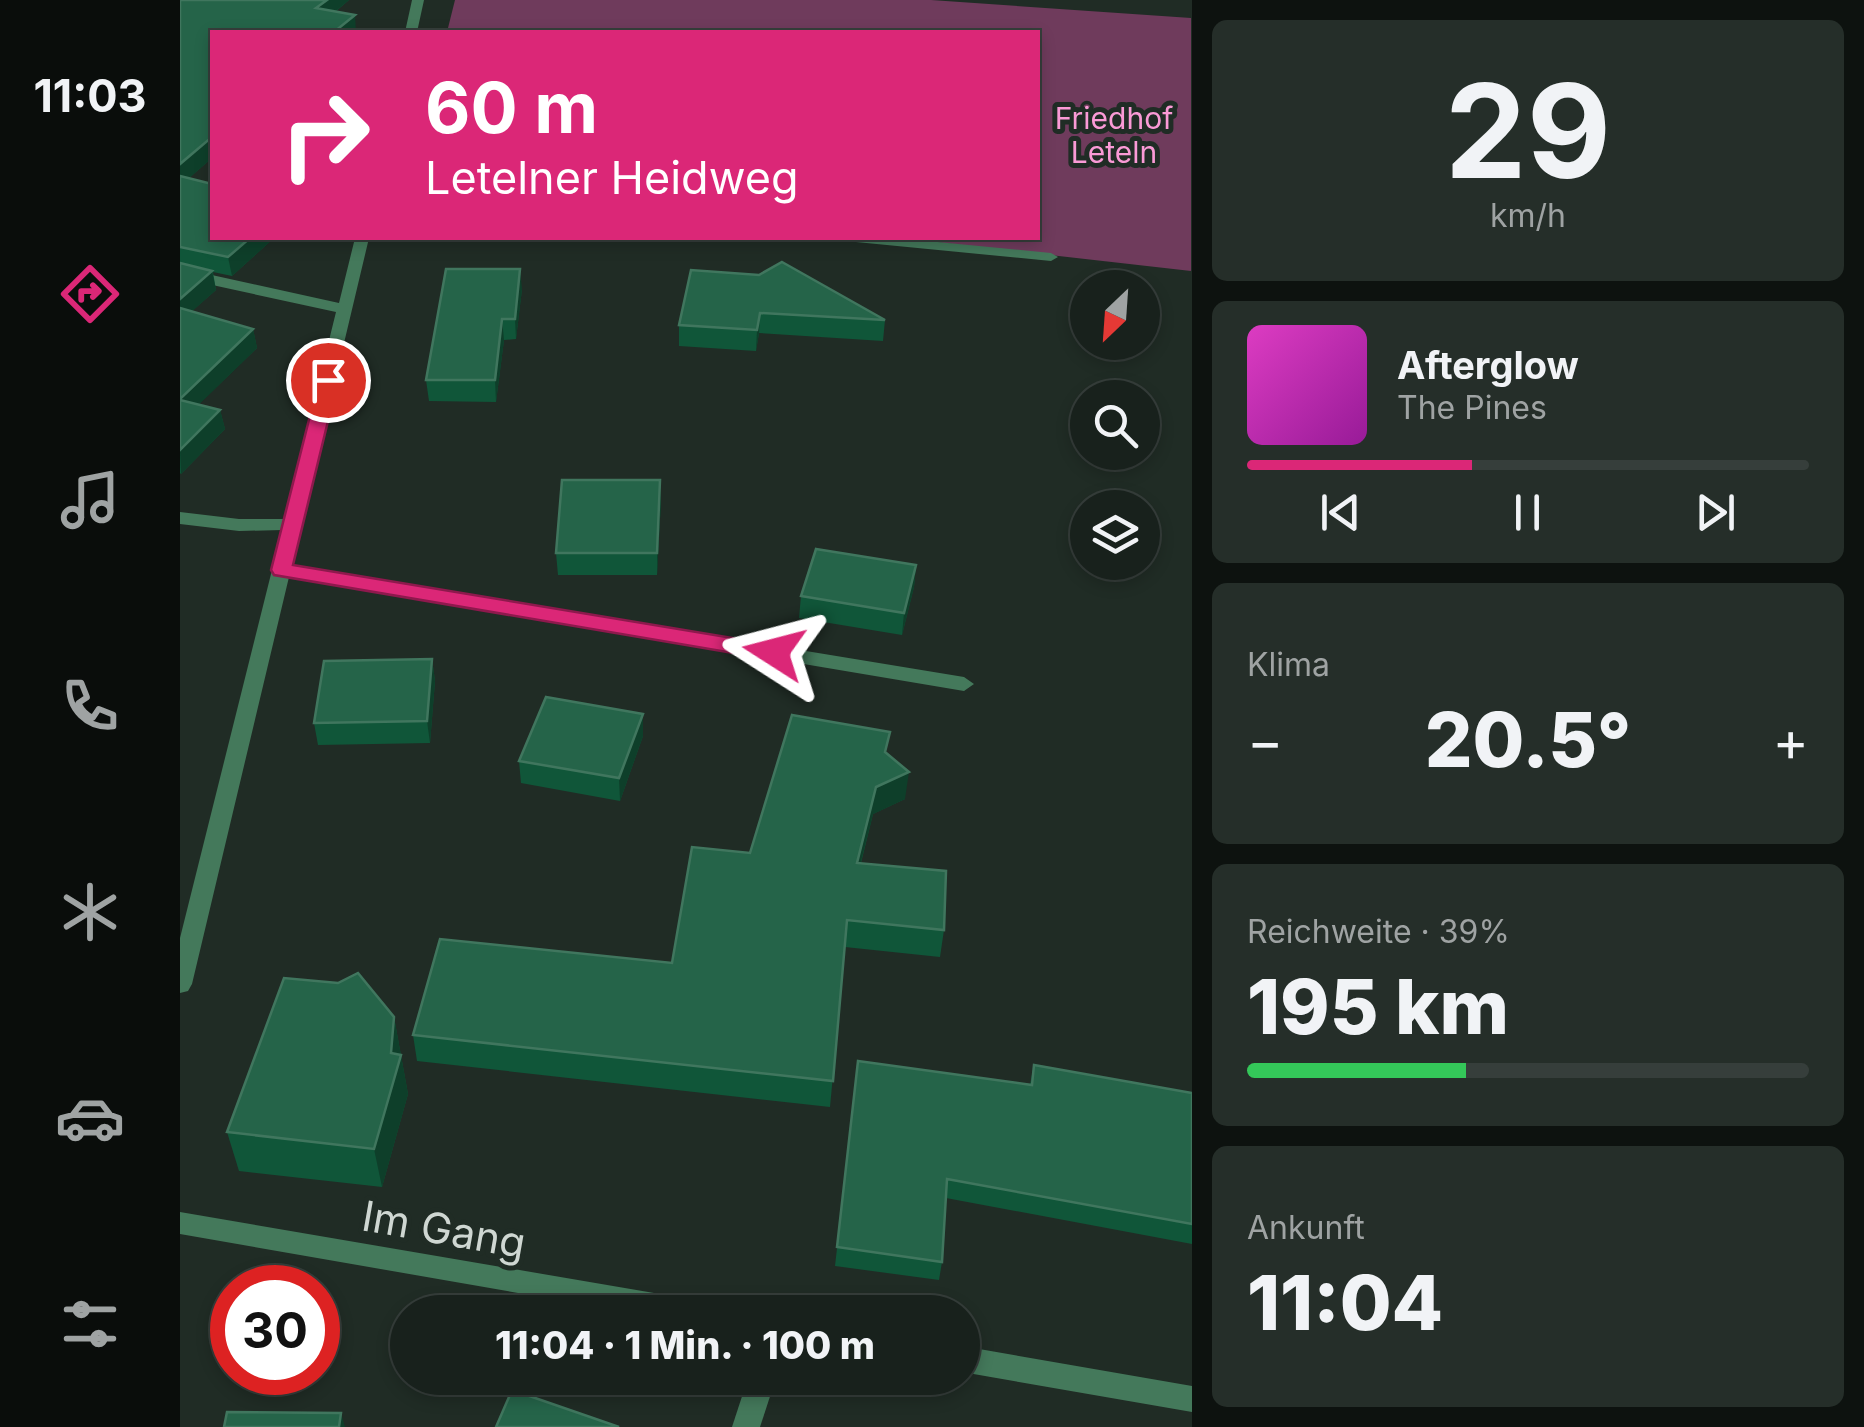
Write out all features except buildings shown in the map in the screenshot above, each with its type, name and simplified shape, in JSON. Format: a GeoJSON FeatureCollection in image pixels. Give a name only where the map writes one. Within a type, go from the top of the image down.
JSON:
{"type":"FeatureCollection","features":[{"type":"Feature","properties":{"kind":"street"},"geometry":{"type":"LineString","coordinates":[[411,30],[418,0]]}},
{"type":"Feature","properties":{"kind":"street"},"geometry":{"type":"LineString","coordinates":[[180,984],[362,240]]}},
{"type":"Feature","properties":{"kind":"street"},"geometry":{"type":"LineString","coordinates":[[877,240],[1051,257]]}},
{"type":"Feature","properties":{"kind":"street"},"geometry":{"type":"LineString","coordinates":[[180,274],[346,309]]}},
{"type":"Feature","properties":{"kind":"street"},"geometry":{"type":"LineString","coordinates":[[180,518],[239,525],[294,524]]}},
{"type":"Feature","properties":{"kind":"street"},"geometry":{"type":"LineString","coordinates":[[282,570],[964,684]]}},
{"type":"Feature","properties":{"kind":"street","name":"Im Gang"},"geometry":{"type":"LineString","coordinates":[[180,1223],[597,1295]]}},
{"type":"Feature","properties":{"kind":"street"},"geometry":{"type":"LineString","coordinates":[[980,1362],[1192,1399]]}},
{"type":"Feature","properties":{"kind":"street"},"geometry":{"type":"LineString","coordinates":[[746,1427],[756,1395]]}},
{"type":"Feature","properties":{"kind":"green space","name":"Friedhof Leteln"},"geometry":{"type":"Polygon","coordinates":[[[455,0],[931,0],[1191,18],[1191,271],[918,240],[1040,240],[1040,30],[448,30],[455,0]]]}},
{"type":"Feature","properties":{"kind":"route"},"geometry":{"type":"LineString","coordinates":[[328,380],[282,570],[774,652]]}}]}
